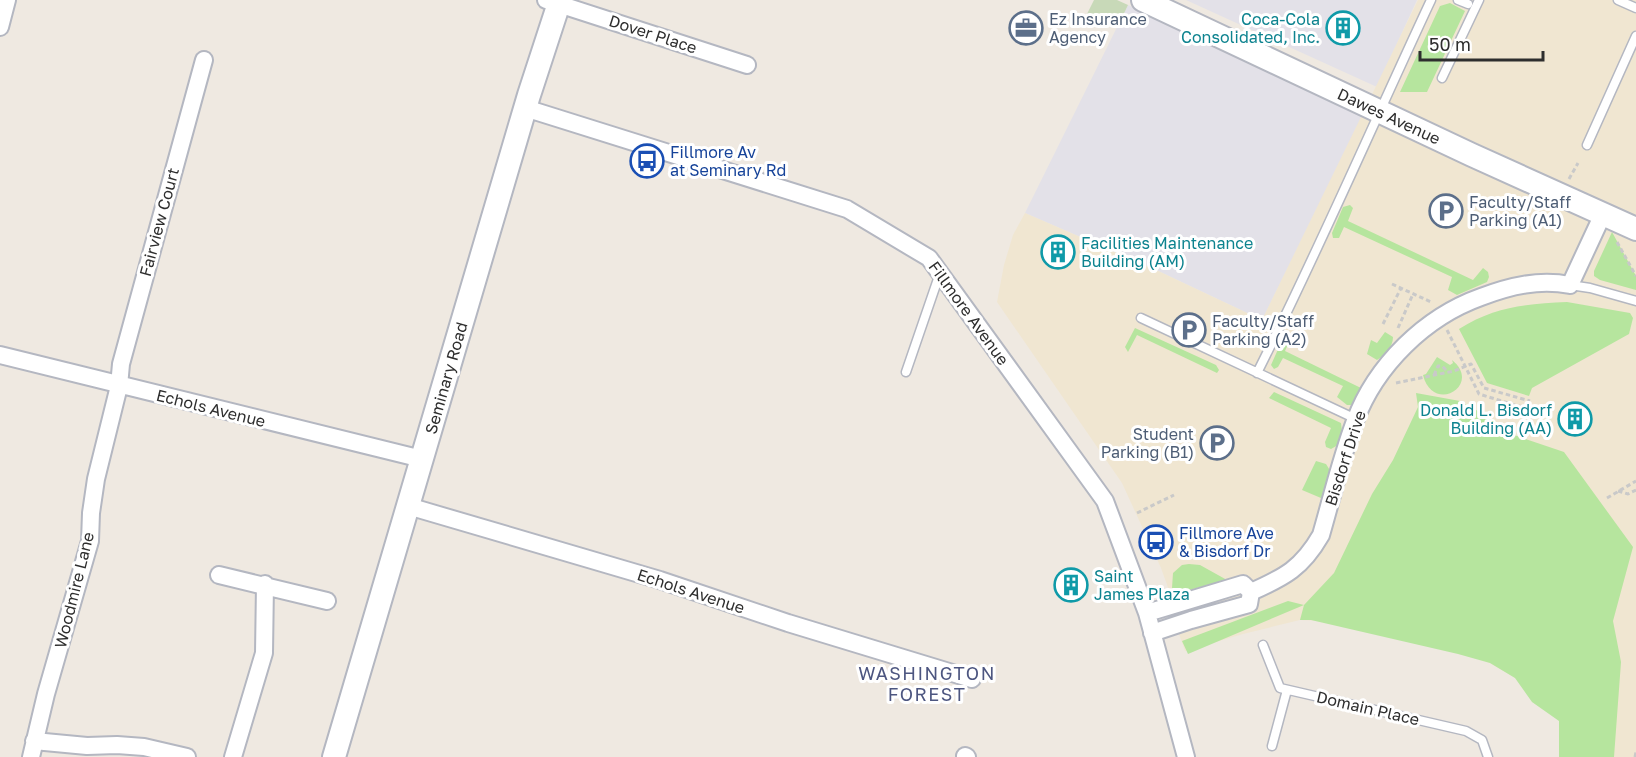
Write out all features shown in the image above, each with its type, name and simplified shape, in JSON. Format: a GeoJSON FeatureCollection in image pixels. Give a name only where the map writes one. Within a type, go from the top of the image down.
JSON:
{"type":"FeatureCollection","features":[{"type":"Feature","properties":{"kind":"main road","name":"Dawes Avenue"},"geometry":{"type":"LineString","coordinates":[[1143,0],[1636,229]]}},
{"type":"Feature","properties":{"kind":"main road","name":"Seminary Road"},"geometry":{"type":"LineString","coordinates":[[334,757],[555,1]]}},
{"type":"Feature","properties":{"kind":"street"},"geometry":{"type":"LineString","coordinates":[[0,27],[8,0]]}},
{"type":"Feature","properties":{"kind":"street","name":"Dover Place"},"geometry":{"type":"LineString","coordinates":[[555,1],[747,65]]}},
{"type":"Feature","properties":{"kind":"street","name":"Fairview Court"},"geometry":{"type":"LineString","coordinates":[[119,386],[121,364],[204,60]]}},
{"type":"Feature","properties":{"kind":"street","name":"Fillmore Avenue"},"geometry":{"type":"LineString","coordinates":[[525,108],[847,208],[929,258],[1105,501],[1147,613],[1186,757]]}},
{"type":"Feature","properties":{"kind":"street"},"geometry":{"type":"LineString","coordinates":[[1570,285],[1603,214]]}},
{"type":"Feature","properties":{"kind":"street","name":"Bisdorf Drive"},"geometry":{"type":"LineString","coordinates":[[1251,592],[1279,580],[1292,571],[1312,551],[1321,535],[1356,419],[1394,357],[1410,340],[1440,318],[1473,300],[1526,284],[1570,285]]}},
{"type":"Feature","properties":{"kind":"street","name":"Echols Avenue"},"geometry":{"type":"LineString","coordinates":[[0,355],[422,459]]}},
{"type":"Feature","properties":{"kind":"street","name":"Woodmire Lane"},"geometry":{"type":"LineString","coordinates":[[33,749],[90,541],[96,479],[119,386]]}},
{"type":"Feature","properties":{"kind":"street","name":"Echols Avenue"},"geometry":{"type":"LineString","coordinates":[[408,506],[660,580],[788,623],[972,679]]}},
{"type":"Feature","properties":{"kind":"street"},"geometry":{"type":"LineString","coordinates":[[219,575],[265,584],[327,601]]}},
{"type":"Feature","properties":{"kind":"street"},"geometry":{"type":"LineString","coordinates":[[233,757],[264,653],[265,584]]}},
{"type":"Feature","properties":{"kind":"street","name":"Bisdorf Drive"},"geometry":{"type":"LineString","coordinates":[[1147,613],[1242,584],[1251,592]]}},
{"type":"Feature","properties":{"kind":"street","name":"Bisdorf Drive"},"geometry":{"type":"LineString","coordinates":[[1152,633],[1249,604],[1251,592]]}},
{"type":"Feature","properties":{"kind":"street"},"geometry":{"type":"LineString","coordinates":[[33,749],[117,745],[144,747],[187,757]]}},
{"type":"Feature","properties":{"kind":"lane"},"geometry":{"type":"LineString","coordinates":[[1257,373],[1362,153],[1378,111],[1431,0]]}},
{"type":"Feature","properties":{"kind":"lane"},"geometry":{"type":"LineString","coordinates":[[1458,0],[1468,4]]}},
{"type":"Feature","properties":{"kind":"lane"},"geometry":{"type":"LineString","coordinates":[[1442,78],[1479,0]]}},
{"type":"Feature","properties":{"kind":"lane"},"geometry":{"type":"LineString","coordinates":[[1618,0],[1636,8]]}},
{"type":"Feature","properties":{"kind":"lane"},"geometry":{"type":"LineString","coordinates":[[1587,145],[1636,36]]}},
{"type":"Feature","properties":{"kind":"lane"},"geometry":{"type":"LineString","coordinates":[[906,372],[940,273]]}},
{"type":"Feature","properties":{"kind":"lane"},"geometry":{"type":"LineString","coordinates":[[1570,285],[1636,301]]}},
{"type":"Feature","properties":{"kind":"lane"},"geometry":{"type":"LineString","coordinates":[[1141,318],[1356,419]]}},
{"type":"Feature","properties":{"kind":"lane"},"geometry":{"type":"LineString","coordinates":[[1263,645],[1280,688],[1287,690],[1272,746]]}},
{"type":"Feature","properties":{"kind":"lane","name":"Domain Place"},"geometry":{"type":"LineString","coordinates":[[1287,690],[1466,730],[1482,740],[1488,757]]}},
{"type":"Feature","properties":{"kind":"path"},"geometry":{"type":"LineString","coordinates":[[1569,179],[1578,163]]}},
{"type":"Feature","properties":{"kind":"path"},"geometry":{"type":"LineString","coordinates":[[1615,239],[1636,276]]}},
{"type":"Feature","properties":{"kind":"path"},"geometry":{"type":"LineString","coordinates":[[1392,284],[1431,302]]}},
{"type":"Feature","properties":{"kind":"path"},"geometry":{"type":"LineString","coordinates":[[1383,324],[1401,288]]}},
{"type":"Feature","properties":{"kind":"path"},"geometry":{"type":"LineString","coordinates":[[1397,330],[1413,294]]}},
{"type":"Feature","properties":{"kind":"path"},"geometry":{"type":"LineString","coordinates":[[1446,328],[1479,394],[1518,406],[1542,410]]}},
{"type":"Feature","properties":{"kind":"path"},"geometry":{"type":"LineString","coordinates":[[1396,383],[1448,372],[1471,364],[1484,388],[1530,400]]}},
{"type":"Feature","properties":{"kind":"path"},"geometry":{"type":"LineString","coordinates":[[1434,375],[1438,366],[1442,366],[1448,372]]}},
{"type":"Feature","properties":{"kind":"path"},"geometry":{"type":"LineString","coordinates":[[1607,498],[1636,481]]}},
{"type":"Feature","properties":{"kind":"path"},"geometry":{"type":"LineString","coordinates":[[1618,491],[1628,494],[1636,490]]}},
{"type":"Feature","properties":{"kind":"path"},"geometry":{"type":"LineString","coordinates":[[1137,513],[1174,495]]}},
{"type":"Feature","properties":{"kind":"path"},"geometry":{"type":"LineString","coordinates":[[1635,757],[1636,752]]}},
{"type":"Feature","properties":{"kind":"shaded area"},"geometry":{"type":"Polygon","coordinates":[[[1186,0],[1417,0],[1377,87],[1186,0]]]}},
{"type":"Feature","properties":{"kind":"shaded area"},"geometry":{"type":"Polygon","coordinates":[[[1418,0],[1636,0],[1636,757],[1604,757],[1560,705],[1490,663],[1408,631],[1355,622],[1300,620],[1185,651],[1161,568],[1122,483],[997,302],[1013,235],[1025,213],[1154,269],[1262,320],[1418,0]]]}},
{"type":"Feature","properties":{"kind":"shaded area"},"geometry":{"type":"Polygon","coordinates":[[[1128,5],[1363,117],[1262,320],[1154,269],[1025,213],[1128,5]]]}},
{"type":"Feature","properties":{"kind":"green space"},"geometry":{"type":"Polygon","coordinates":[[[1094,0],[1117,0],[1128,5],[1117,28],[1087,14],[1094,0]]]}},
{"type":"Feature","properties":{"kind":"green space"},"geometry":{"type":"Polygon","coordinates":[[[1450,3],[1465,11],[1427,92],[1400,92],[1440,6],[1450,3]]]}},
{"type":"Feature","properties":{"kind":"green space"},"geometry":{"type":"Polygon","coordinates":[[[1350,205],[1353,208],[1348,221],[1473,280],[1483,268],[1488,272],[1487,282],[1457,295],[1448,290],[1452,277],[1344,227],[1339,238],[1333,238],[1332,233],[1343,207],[1350,205]]]}},
{"type":"Feature","properties":{"kind":"green space"},"geometry":{"type":"Polygon","coordinates":[[[1612,232],[1636,276],[1636,290],[1600,280],[1594,276],[1594,271],[1612,232]]]}},
{"type":"Feature","properties":{"kind":"green space"},"geometry":{"type":"Polygon","coordinates":[[[1567,302],[1630,313],[1633,318],[1629,334],[1532,388],[1529,396],[1487,383],[1459,329],[1485,315],[1498,311],[1567,302]]]}},
{"type":"Feature","properties":{"kind":"green space"},"geometry":{"type":"Polygon","coordinates":[[[1135,328],[1216,365],[1219,370],[1217,373],[1137,335],[1128,352],[1125,347],[1135,328]]]}},
{"type":"Feature","properties":{"kind":"green space"},"geometry":{"type":"Polygon","coordinates":[[[1385,332],[1393,337],[1393,341],[1383,356],[1377,360],[1367,354],[1371,340],[1377,343],[1385,332]]]}},
{"type":"Feature","properties":{"kind":"green space"},"geometry":{"type":"Polygon","coordinates":[[[1289,337],[1285,351],[1361,388],[1354,405],[1347,405],[1337,397],[1343,386],[1283,358],[1278,367],[1274,369],[1271,365],[1283,338],[1289,337]]]}},
{"type":"Feature","properties":{"kind":"green space"},"geometry":{"type":"Polygon","coordinates":[[[1437,357],[1450,365],[1453,363],[1452,360],[1460,369],[1462,379],[1453,392],[1436,393],[1428,387],[1423,375],[1437,357]]]}},
{"type":"Feature","properties":{"kind":"green space"},"geometry":{"type":"Polygon","coordinates":[[[1274,392],[1341,423],[1342,431],[1338,445],[1331,449],[1326,447],[1325,442],[1331,428],[1269,398],[1274,392]]]}},
{"type":"Feature","properties":{"kind":"green space"},"geometry":{"type":"Polygon","coordinates":[[[1416,393],[1460,401],[1494,420],[1508,433],[1564,452],[1633,547],[1613,621],[1621,662],[1614,757],[1559,757],[1559,721],[1532,702],[1515,678],[1490,663],[1311,620],[1300,620],[1304,605],[1334,573],[1418,407],[1416,393]]]}},
{"type":"Feature","properties":{"kind":"green space"},"geometry":{"type":"Polygon","coordinates":[[[1316,461],[1326,464],[1331,472],[1324,496],[1321,498],[1302,490],[1316,461]]]}},
{"type":"Feature","properties":{"kind":"green space"},"geometry":{"type":"Polygon","coordinates":[[[1182,565],[1200,565],[1227,580],[1174,594],[1173,573],[1182,565]]]}},
{"type":"Feature","properties":{"kind":"green space"},"geometry":{"type":"Polygon","coordinates":[[[1288,601],[1304,605],[1188,654],[1182,641],[1288,601]]]}},
{"type":"Feature","properties":{"kind":"place","name":"Ez Insurance Agency"},"geometry":{"type":"Point","coordinates":[1026,28]}},
{"type":"Feature","properties":{"kind":"place","name":"Coca-Cola Consolidated, Inc."},"geometry":{"type":"Point","coordinates":[1343,28]}},
{"type":"Feature","properties":{"kind":"place","name":"Fillmore Av at Seminary Rd"},"geometry":{"type":"Point","coordinates":[647,161]}},
{"type":"Feature","properties":{"kind":"place","name":"Faculty/Staff Parking (A1)"},"geometry":{"type":"Point","coordinates":[1446,211]}},
{"type":"Feature","properties":{"kind":"place","name":"Facilities Maintenance Building (AM)"},"geometry":{"type":"Point","coordinates":[1058,252]}},
{"type":"Feature","properties":{"kind":"place","name":"Faculty/Staff Parking (A2)"},"geometry":{"type":"Point","coordinates":[1189,330]}},
{"type":"Feature","properties":{"kind":"place","name":"Donald L. Bisdorf Building (AA)"},"geometry":{"type":"Point","coordinates":[1575,419]}},
{"type":"Feature","properties":{"kind":"place","name":"Student Parking (B1)"},"geometry":{"type":"Point","coordinates":[1217,443]}},
{"type":"Feature","properties":{"kind":"place","name":"Fillmore Ave & Bisdorf Dr"},"geometry":{"type":"Point","coordinates":[1156,542]}},
{"type":"Feature","properties":{"kind":"place","name":"Saint James Plaza"},"geometry":{"type":"Point","coordinates":[1071,585]}},
{"type":"Feature","properties":{"kind":"district","name":"WASHINGTON FOREST"},"geometry":{"type":"Point","coordinates":[927,683]}}]}
